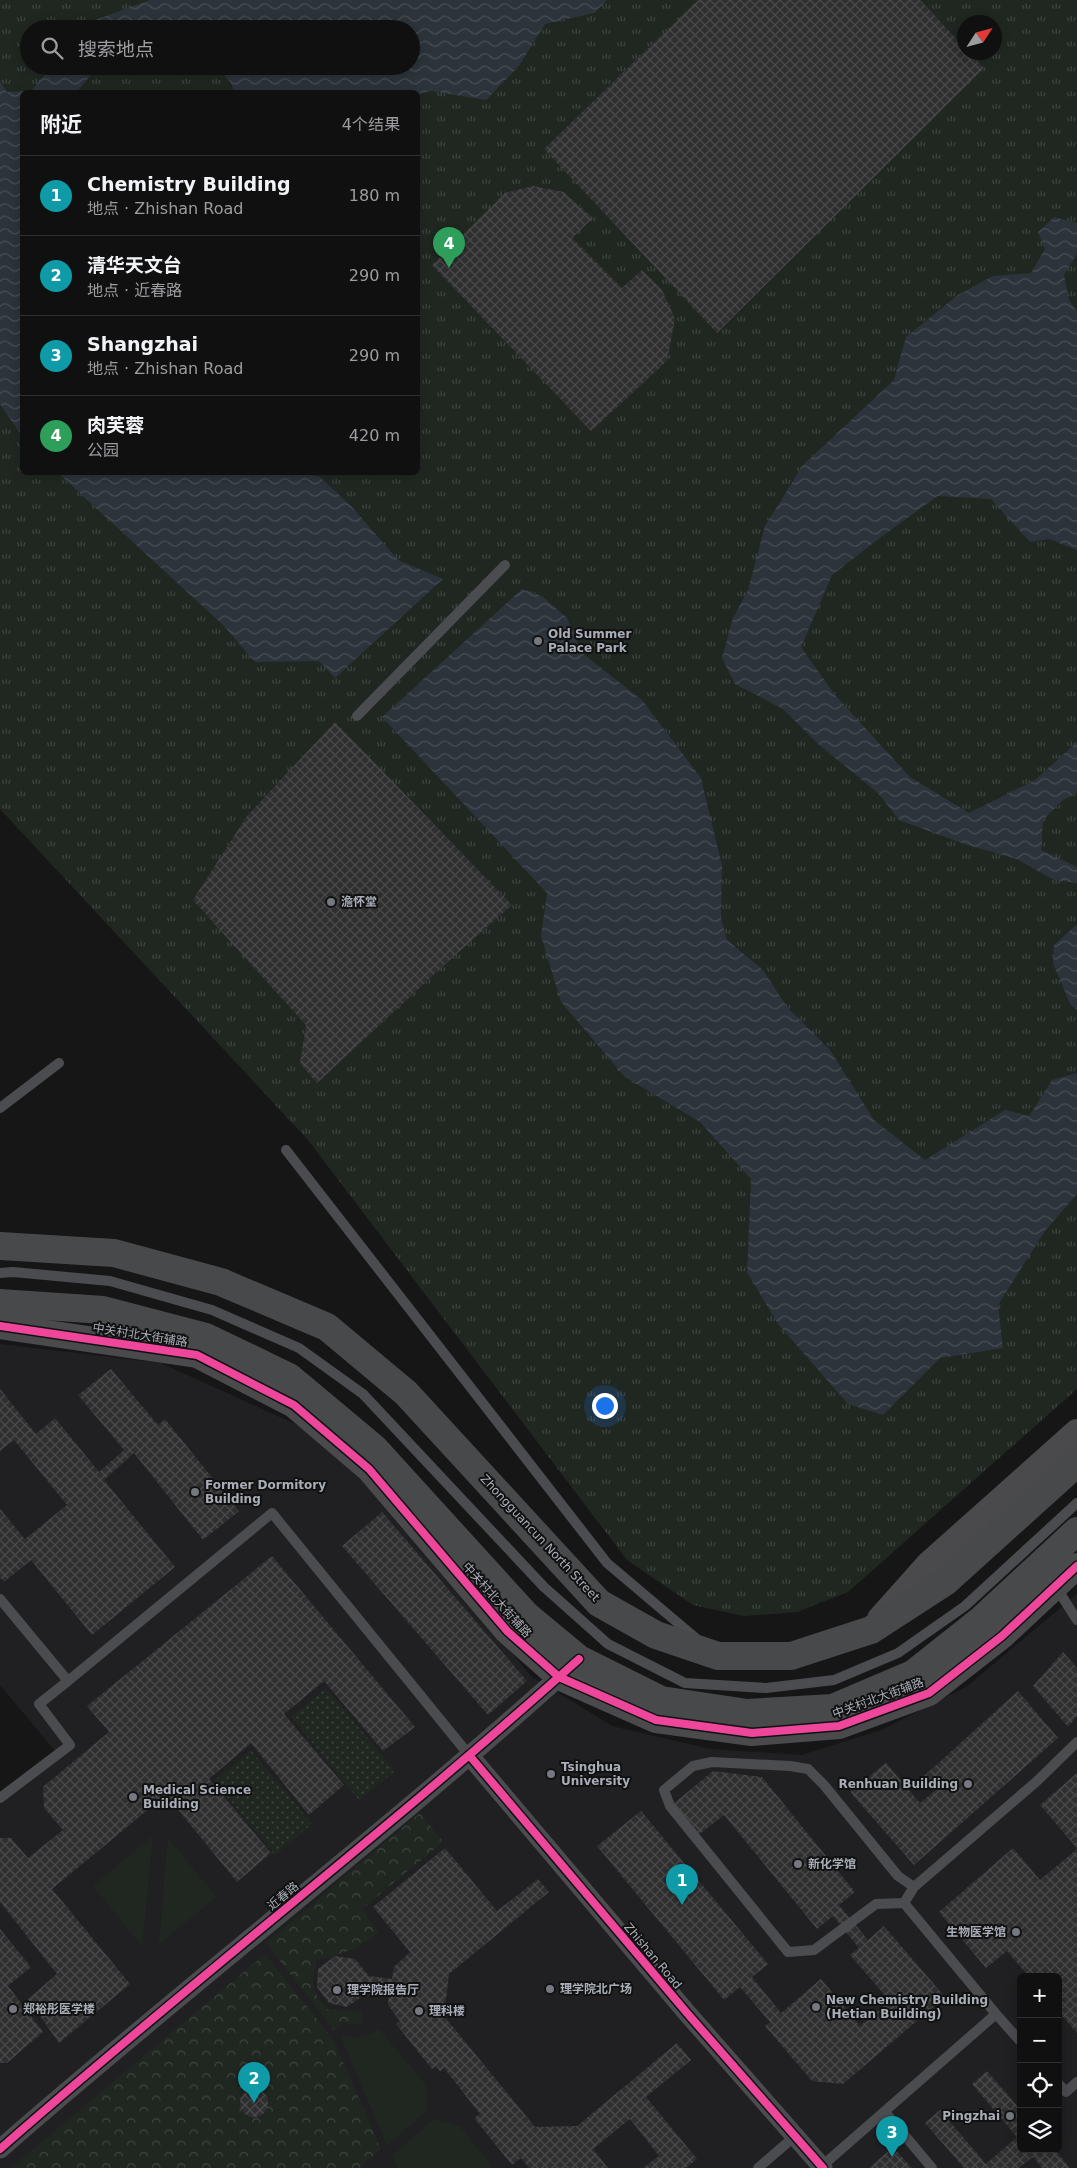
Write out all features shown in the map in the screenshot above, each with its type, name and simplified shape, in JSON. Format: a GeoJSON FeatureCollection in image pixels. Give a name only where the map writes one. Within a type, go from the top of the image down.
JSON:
{"type":"FeatureCollection","features":[{"type":"Feature","properties":{"kind":"main road","name":"Zhongguancun North Street"},"geometry":{"type":"LineString","coordinates":[[0,1246],[114,1253],[221,1282],[327,1327],[406,1393],[599,1603],[656,1635],[718,1656],[791,1656],[871,1630],[945,1582],[1077,1463]]}},
{"type":"Feature","properties":{"kind":"main road"},"geometry":{"type":"LineString","coordinates":[[0,1303],[113,1313],[206,1337],[289,1377],[374,1448],[526,1615],[579,1659],[661,1700],[747,1713],[833,1708],[913,1674],[981,1620],[1077,1531]]}},
{"type":"Feature","properties":{"kind":"street","name":"中关村北大街辅路"},"geometry":{"type":"LineString","coordinates":[[0,1326],[197,1355],[294,1405],[369,1470],[507,1631],[559,1677],[656,1720],[752,1733],[839,1726],[929,1693],[1002,1636],[1077,1566]]}},
{"type":"Feature","properties":{"kind":"street"},"geometry":{"type":"LineString","coordinates":[[871,1630],[929,1564],[1077,1432]]}},
{"type":"Feature","properties":{"kind":"street","name":"近春路"},"geometry":{"type":"LineString","coordinates":[[0,2149],[90,2070],[469,1755],[579,1659]]}},
{"type":"Feature","properties":{"kind":"street","name":"Zhishan Road"},"geometry":{"type":"LineString","coordinates":[[469,1755],[687,2013],[823,2167]]}},
{"type":"Feature","properties":{"kind":"lane"},"geometry":{"type":"LineString","coordinates":[[357,716],[505,565]]}},
{"type":"Feature","properties":{"kind":"lane"},"geometry":{"type":"LineString","coordinates":[[0,1108],[59,1063]]}},
{"type":"Feature","properties":{"kind":"lane"},"geometry":{"type":"LineString","coordinates":[[286,1150],[607,1563],[718,1656]]}},
{"type":"Feature","properties":{"kind":"lane"},"geometry":{"type":"LineString","coordinates":[[0,1273],[13,1272],[110,1282],[212,1310],[299,1348],[362,1394],[544,1587],[608,1644],[685,1683],[766,1688],[834,1680],[898,1653],[965,1606],[1077,1503]]}},
{"type":"Feature","properties":{"kind":"lane"},"geometry":{"type":"LineString","coordinates":[[0,1798],[70,1745],[39,1704],[272,1513],[469,1755]]}},
{"type":"Feature","properties":{"kind":"lane"},"geometry":{"type":"LineString","coordinates":[[1055,1586],[1077,1620]]}},
{"type":"Feature","properties":{"kind":"lane"},"geometry":{"type":"LineString","coordinates":[[0,1599],[68,1681]]}},
{"type":"Feature","properties":{"kind":"lane"},"geometry":{"type":"LineString","coordinates":[[904,1903],[914,1887],[1036,1782],[1077,1742]]}},
{"type":"Feature","properties":{"kind":"lane"},"geometry":{"type":"LineString","coordinates":[[904,1903],[876,1904],[814,1950],[788,1952],[670,1806],[664,1790],[692,1766],[712,1762],[782,1765],[808,1769],[824,1785],[898,1876],[914,1887]]}},
{"type":"Feature","properties":{"kind":"lane"},"geometry":{"type":"LineString","coordinates":[[904,1903],[1017,2038]]}},
{"type":"Feature","properties":{"kind":"lane"},"geometry":{"type":"LineString","coordinates":[[823,2167],[996,2014]]}},
{"type":"Feature","properties":{"kind":"lane"},"geometry":{"type":"LineString","coordinates":[[1062,2088],[1066,2092],[1077,2082]]}},
{"type":"Feature","properties":{"kind":"lane"},"geometry":{"type":"LineString","coordinates":[[885,2112],[932,2168]]}},
{"type":"Feature","properties":{"kind":"lane"},"geometry":{"type":"LineString","coordinates":[[758,2168],[795,2136]]}},
{"type":"Feature","properties":{"kind":"shaded area","name":"Tsinghua University"},"geometry":{"type":"Polygon","coordinates":[[[0,1344],[161,1363],[313,1432],[408,1526],[531,1676],[612,1726],[711,1749],[802,1755],[881,1730],[966,1687],[1077,1594],[1077,2168],[0,2168],[0,1792],[55,1751],[0,1685],[0,1344]]]}},
{"type":"Feature","properties":{"kind":"green space","name":"Old Summer Palace Park"},"geometry":{"type":"Polygon","coordinates":[[[0,0],[1077,0],[1077,1389],[848,1592],[797,1612],[744,1616],[693,1605],[627,1560],[308,1140],[0,809],[0,0]]]}},
{"type":"Feature","properties":{"kind":"green space"},"geometry":{"type":"Polygon","coordinates":[[[326,1688],[395,1771],[359,1800],[291,1717],[326,1688]]]}},
{"type":"Feature","properties":{"kind":"green space"},"geometry":{"type":"Polygon","coordinates":[[[251,1750],[312,1824],[275,1855],[214,1781],[251,1750]]]}},
{"type":"Feature","properties":{"kind":"green space"},"geometry":{"type":"Polygon","coordinates":[[[420,1813],[443,1842],[362,1909],[378,1932],[364,1943],[349,1950],[317,1960],[313,1981],[315,1991],[327,2009],[363,2012],[361,2025],[343,2023],[334,2030],[266,1943],[420,1813]]]}},
{"type":"Feature","properties":{"kind":"green space"},"geometry":{"type":"Polygon","coordinates":[[[153,1836],[142,1946],[93,1886],[153,1836]]]}},
{"type":"Feature","properties":{"kind":"green space"},"geometry":{"type":"Polygon","coordinates":[[[168,1838],[216,1897],[159,1944],[168,1838]]]}},
{"type":"Feature","properties":{"kind":"green space"},"geometry":{"type":"Polygon","coordinates":[[[265,1954],[333,2039],[381,2149],[359,2168],[11,2168],[265,1954]]]}},
{"type":"Feature","properties":{"kind":"green space"},"geometry":{"type":"Polygon","coordinates":[[[379,2029],[426,2085],[427,2111],[387,2145],[340,2035],[361,2037],[370,2035],[379,2029]]]}},
{"type":"Feature","properties":{"kind":"green space"},"geometry":{"type":"Polygon","coordinates":[[[434,2119],[460,2126],[493,2168],[397,2168],[392,2156],[434,2119]]]}},
{"type":"Feature","properties":{"kind":"water"},"geometry":{"type":"Polygon","coordinates":[[[150,0],[607,0],[594,13],[545,24],[519,66],[486,100],[431,91],[420,94],[420,90],[233,90],[231,83],[224,75],[420,75],[420,20],[95,20],[150,0]]]}},
{"type":"Feature","properties":{"kind":"water"},"geometry":{"type":"Polygon","coordinates":[[[44,75],[91,75],[79,90],[32,90],[44,75]]]}},
{"type":"Feature","properties":{"kind":"water"},"geometry":{"type":"Polygon","coordinates":[[[0,81],[7,92],[20,91],[20,433],[0,404],[0,81]]]}},
{"type":"Feature","properties":{"kind":"water"},"geometry":{"type":"Polygon","coordinates":[[[1054,217],[1077,223],[1077,254],[1064,275],[1069,300],[1077,311],[1077,550],[1049,539],[1030,542],[991,499],[938,496],[832,575],[801,647],[835,695],[910,777],[969,813],[1035,780],[1077,742],[1077,793],[1063,800],[1043,820],[1041,850],[1077,867],[1077,883],[1054,880],[1017,859],[964,844],[899,820],[878,793],[818,744],[783,709],[735,684],[722,658],[733,618],[748,590],[765,526],[803,465],[894,380],[906,337],[958,295],[993,276],[1031,273],[1045,249],[1038,232],[1054,217]]]}},
{"type":"Feature","properties":{"kind":"water"},"geometry":{"type":"Polygon","coordinates":[[[60,475],[312,475],[320,477],[353,508],[398,560],[443,579],[335,678],[319,661],[255,662],[224,626],[60,475]]]}},
{"type":"Feature","properties":{"kind":"water"},"geometry":{"type":"Polygon","coordinates":[[[522,589],[542,596],[567,618],[582,653],[642,700],[701,778],[722,866],[721,918],[727,940],[763,970],[787,1007],[830,1050],[874,1120],[925,1160],[1005,1110],[1029,1116],[1052,1080],[1077,1073],[1077,1194],[1045,1231],[998,1305],[1003,1348],[940,1358],[883,1415],[848,1404],[778,1324],[747,1272],[751,1179],[700,1122],[625,1077],[561,1002],[541,936],[547,893],[382,717],[522,589]]]}},
{"type":"Feature","properties":{"kind":"water"},"geometry":{"type":"Polygon","coordinates":[[[1077,924],[1077,1010],[1070,1004],[1053,963],[1054,945],[1077,924]]]}},
{"type":"Feature","properties":{"kind":"building"},"geometry":{"type":"Polygon","coordinates":[[[698,0],[920,0],[957,40],[957,60],[977,60],[984,68],[717,333],[544,149],[698,0]]]}},
{"type":"Feature","properties":{"kind":"building"},"geometry":{"type":"Polygon","coordinates":[[[533,186],[563,192],[593,218],[572,238],[622,288],[642,270],[662,290],[675,319],[667,361],[591,431],[432,265],[505,193],[533,186]]]}},
{"type":"Feature","properties":{"kind":"building"},"geometry":{"type":"Polygon","coordinates":[[[335,722],[512,905],[317,1083],[300,1063],[306,1025],[193,900],[247,816],[335,722]]]}},
{"type":"Feature","properties":{"kind":"building","name":"Former Dormitory Building"},"geometry":{"type":"Polygon","coordinates":[[[111,1369],[158,1425],[165,1419],[239,1511],[203,1540],[134,1453],[104,1480],[175,1567],[92,1635],[31,1560],[4,1582],[0,1577],[0,1509],[25,1539],[67,1505],[14,1440],[0,1451],[0,1389],[36,1434],[55,1418],[99,1472],[124,1450],[78,1395],[111,1369]]]}},
{"type":"Feature","properties":{"kind":"building"},"geometry":{"type":"Polygon","coordinates":[[[382,1512],[527,1681],[488,1715],[342,1546],[382,1512]]]}},
{"type":"Feature","properties":{"kind":"building","name":"Medical Science Building"},"geometry":{"type":"Polygon","coordinates":[[[272,1556],[415,1727],[383,1751],[324,1681],[284,1714],[344,1785],[309,1815],[251,1743],[209,1779],[271,1853],[237,1882],[175,1806],[150,1808],[52,1889],[130,1984],[59,2043],[28,1999],[57,1974],[0,1902],[0,1838],[11,1838],[28,1858],[63,1830],[44,1808],[43,1787],[109,1732],[87,1706],[272,1556]]]}},
{"type":"Feature","properties":{"kind":"building"},"geometry":{"type":"Polygon","coordinates":[[[1063,1652],[1077,1668],[1077,1716],[1068,1727],[1033,1686],[1063,1652]]]}},
{"type":"Feature","properties":{"kind":"building","name":"Renhuan Building"},"geometry":{"type":"Polygon","coordinates":[[[1018,1691],[1058,1738],[914,1865],[850,1792],[886,1763],[920,1803],[935,1791],[924,1776],[1018,1691]]]}},
{"type":"Feature","properties":{"kind":"building"},"geometry":{"type":"Polygon","coordinates":[[[713,1771],[762,1777],[855,1892],[839,1905],[868,1940],[884,1926],[945,1997],[843,2084],[812,2081],[765,2026],[770,2022],[740,1987],[724,2000],[597,1846],[641,1811],[768,1964],[752,1977],[781,2013],[821,1979],[860,2026],[890,2001],[850,1955],[859,1948],[833,1916],[817,1929],[724,1815],[697,1836],[672,1805],[713,1771]]]}},
{"type":"Feature","properties":{"kind":"building"},"geometry":{"type":"Polygon","coordinates":[[[1077,1773],[1077,1848],[1040,1805],[1077,1773]]]}},
{"type":"Feature","properties":{"kind":"building","name":"理科楼"},"geometry":{"type":"Polygon","coordinates":[[[445,1848],[497,1911],[538,1879],[549,1892],[449,1974],[444,2016],[535,2127],[577,2126],[677,2043],[691,2060],[646,2097],[697,2159],[686,2168],[643,2168],[659,2156],[630,2119],[593,2149],[608,2168],[529,2168],[521,2158],[512,2165],[474,2118],[480,2114],[444,2068],[440,2071],[436,2066],[432,2069],[396,2024],[400,2021],[388,2005],[389,1996],[364,1995],[347,2007],[329,2003],[317,1987],[318,1969],[335,1956],[355,1959],[369,1976],[392,1979],[394,1967],[410,1952],[373,1907],[445,1848]]]}},
{"type":"Feature","properties":{"kind":"building","name":"生物医学馆"},"geometry":{"type":"Polygon","coordinates":[[[1013,1848],[1040,1880],[1077,1849],[1077,2033],[1062,2016],[1062,1973],[1026,1973],[1007,1951],[986,1968],[939,1912],[1013,1848]]]}},
{"type":"Feature","properties":{"kind":"building","name":"郑裕彤医学楼"},"geometry":{"type":"Polygon","coordinates":[[[0,1929],[31,1967],[8,1986],[43,2032],[7,2063],[0,2063],[0,1929]]]}},
{"type":"Feature","properties":{"kind":"building","name":"Pingzhai"},"geometry":{"type":"Polygon","coordinates":[[[987,2071],[1017,2105],[1017,2137],[972,2084],[987,2071]]]}},
{"type":"Feature","properties":{"kind":"building"},"geometry":{"type":"Polygon","coordinates":[[[254,2089],[264,2093],[268,2103],[264,2113],[254,2117],[244,2113],[240,2103],[244,2093],[254,2089]]]}},
{"type":"Feature","properties":{"kind":"building","name":"Pingzhai"},"geometry":{"type":"Polygon","coordinates":[[[940,2110],[986,2164],[1017,2137],[1017,2153],[1057,2153],[1070,2168],[1042,2168],[1033,2157],[1019,2168],[964,2168],[925,2123],[940,2110]]]}},
{"type":"Feature","properties":{"kind":"building"},"geometry":{"type":"Polygon","coordinates":[[[893,2147],[912,2168],[869,2168],[893,2147]]]}},
{"type":"Feature","properties":{"kind":"cycle path"},"geometry":{"type":"LineString","coordinates":[[0,1326],[197,1355],[294,1405],[369,1469],[507,1631],[559,1677],[656,1720],[752,1733],[839,1726],[929,1693],[1002,1636],[1077,1566]]}},
{"type":"Feature","properties":{"kind":"cycle path"},"geometry":{"type":"LineString","coordinates":[[0,2149],[144,2026],[436,1783],[579,1659]]}},
{"type":"Feature","properties":{"kind":"cycle path"},"geometry":{"type":"LineString","coordinates":[[469,1755],[687,2013],[823,2168]]}},
{"type":"Feature","properties":{"kind":"place","name":"肉芙蓉"},"geometry":{"type":"Point","coordinates":[449,268]}},
{"type":"Feature","properties":{"kind":"place","name":"Old Summer Palace Park"},"geometry":{"type":"Point","coordinates":[538,641]}},
{"type":"Feature","properties":{"kind":"place","name":"澹怀堂"},"geometry":{"type":"Point","coordinates":[331,902]}},
{"type":"Feature","properties":{"kind":"place","name":"Former Dormitory Building"},"geometry":{"type":"Point","coordinates":[195,1492]}},
{"type":"Feature","properties":{"kind":"place","name":"Tsinghua University"},"geometry":{"type":"Point","coordinates":[551,1774]}},
{"type":"Feature","properties":{"kind":"place","name":"Renhuan Building"},"geometry":{"type":"Point","coordinates":[968,1784]}},
{"type":"Feature","properties":{"kind":"place","name":"Medical Science Building"},"geometry":{"type":"Point","coordinates":[133,1797]}},
{"type":"Feature","properties":{"kind":"place","name":"新化学馆"},"geometry":{"type":"Point","coordinates":[798,1864]}},
{"type":"Feature","properties":{"kind":"place","name":"Chemistry Building"},"geometry":{"type":"Point","coordinates":[682,1905]}},
{"type":"Feature","properties":{"kind":"place","name":"生物医学馆"},"geometry":{"type":"Point","coordinates":[1016,1932]}},
{"type":"Feature","properties":{"kind":"place","name":"理学院北广场"},"geometry":{"type":"Point","coordinates":[550,1989]}},
{"type":"Feature","properties":{"kind":"place","name":"理学院报告厅"},"geometry":{"type":"Point","coordinates":[337,1990]}},
{"type":"Feature","properties":{"kind":"place","name":"New Chemistry Building (Hetian Building)"},"geometry":{"type":"Point","coordinates":[816,2007]}},
{"type":"Feature","properties":{"kind":"place","name":"郑裕彤医学楼"},"geometry":{"type":"Point","coordinates":[13,2009]}},
{"type":"Feature","properties":{"kind":"place","name":"理科楼"},"geometry":{"type":"Point","coordinates":[419,2011]}},
{"type":"Feature","properties":{"kind":"place","name":"清华天文台"},"geometry":{"type":"Point","coordinates":[254,2103]}},
{"type":"Feature","properties":{"kind":"place","name":"Pingzhai"},"geometry":{"type":"Point","coordinates":[1010,2116]}},
{"type":"Feature","properties":{"kind":"place","name":"Shangzhai"},"geometry":{"type":"Point","coordinates":[892,2157]}}]}
